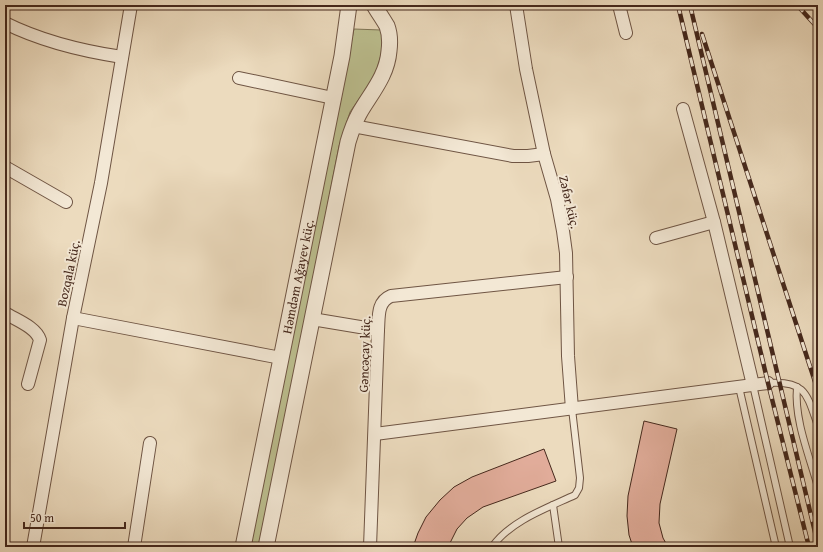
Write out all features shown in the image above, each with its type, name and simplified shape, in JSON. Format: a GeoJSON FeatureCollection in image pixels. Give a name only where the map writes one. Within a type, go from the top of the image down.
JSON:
{"type":"FeatureCollection","features":[{"type":"Feature","properties":{"kind":"street","name":"Bozqala küç."},"geometry":{"type":"LineString","coordinates":[[33,547],[73,318],[102,183],[131,5]]}},
{"type":"Feature","properties":{"kind":"street","name":"Həmdəm Ağayev küç."},"geometry":{"type":"LineString","coordinates":[[243,547],[342,56],[349,5]]}},
{"type":"Feature","properties":{"kind":"street"},"geometry":{"type":"LineString","coordinates":[[266,547],[348,142],[359,114],[386,70],[390,44],[389,34],[387,26],[374,5]]}},
{"type":"Feature","properties":{"kind":"street","name":"Zəfər küç."},"geometry":{"type":"LineString","coordinates":[[516,5],[526,69],[544,154],[557,199],[563,231],[567,277],[568,356],[572,408]]}},
{"type":"Feature","properties":{"kind":"street"},"geometry":{"type":"LineString","coordinates":[[619,5],[626,33]]}},
{"type":"Feature","properties":{"kind":"street"},"geometry":{"type":"LineString","coordinates":[[5,23],[78,49],[122,57]]}},
{"type":"Feature","properties":{"kind":"street"},"geometry":{"type":"LineString","coordinates":[[239,78],[333,98]]}},
{"type":"Feature","properties":{"kind":"street"},"geometry":{"type":"LineString","coordinates":[[683,109],[714,222],[753,385]]}},
{"type":"Feature","properties":{"kind":"street"},"geometry":{"type":"LineString","coordinates":[[353,126],[513,156],[544,154]]}},
{"type":"Feature","properties":{"kind":"street"},"geometry":{"type":"LineString","coordinates":[[5,167],[66,202]]}},
{"type":"Feature","properties":{"kind":"street"},"geometry":{"type":"LineString","coordinates":[[656,238],[714,222]]}},
{"type":"Feature","properties":{"kind":"street","name":"Gəncəçay küç."},"geometry":{"type":"LineString","coordinates":[[370,547],[378,330],[380,305],[384,299],[391,296],[567,277]]}},
{"type":"Feature","properties":{"kind":"street"},"geometry":{"type":"LineString","coordinates":[[5,313],[34,331],[39,336],[40,340],[28,384]]}},
{"type":"Feature","properties":{"kind":"street"},"geometry":{"type":"LineString","coordinates":[[73,318],[281,358]]}},
{"type":"Feature","properties":{"kind":"street"},"geometry":{"type":"LineString","coordinates":[[312,319],[378,330]]}},
{"type":"Feature","properties":{"kind":"street"},"geometry":{"type":"LineString","coordinates":[[375,434],[768,383]]}},
{"type":"Feature","properties":{"kind":"street"},"geometry":{"type":"LineString","coordinates":[[134,547],[150,443]]}},
{"type":"Feature","properties":{"kind":"lane"},"geometry":{"type":"LineString","coordinates":[[768,383],[790,383],[804,392],[818,426]]}},
{"type":"Feature","properties":{"kind":"lane"},"geometry":{"type":"LineString","coordinates":[[753,385],[790,547]]}},
{"type":"Feature","properties":{"kind":"lane"},"geometry":{"type":"LineString","coordinates":[[738,387],[776,547]]}},
{"type":"Feature","properties":{"kind":"lane"},"geometry":{"type":"LineString","coordinates":[[797,387],[796,405],[798,418],[818,487]]}},
{"type":"Feature","properties":{"kind":"lane"},"geometry":{"type":"LineString","coordinates":[[492,547],[499,537],[517,524],[574,495],[579,488],[580,478],[572,408]]}},
{"type":"Feature","properties":{"kind":"lane"},"geometry":{"type":"LineString","coordinates":[[553,505],[559,547]]}},
{"type":"Feature","properties":{"kind":"green space"},"geometry":{"type":"Polygon","coordinates":[[[354,29],[381,30],[384,44],[374,80],[350,112],[339,146],[261,547],[250,547],[354,29]]]}},
{"type":"Feature","properties":{"kind":"building"},"geometry":{"type":"Polygon","coordinates":[[[644,421],[677,429],[660,504],[659,523],[663,538],[668,547],[633,547],[629,535],[627,516],[628,496],[644,421]]]}},
{"type":"Feature","properties":{"kind":"building"},"geometry":{"type":"Polygon","coordinates":[[[544,449],[556,481],[483,507],[467,518],[457,529],[448,547],[413,547],[426,517],[440,500],[454,487],[472,477],[544,449]]]}},
{"type":"Feature","properties":{"kind":"railway"},"geometry":{"type":"LineString","coordinates":[[678,5],[768,383],[809,547]]}},
{"type":"Feature","properties":{"kind":"railway"},"geometry":{"type":"LineString","coordinates":[[690,5],[818,545]]}},
{"type":"Feature","properties":{"kind":"railway"},"geometry":{"type":"LineString","coordinates":[[797,5],[818,28]]}},
{"type":"Feature","properties":{"kind":"railway"},"geometry":{"type":"LineString","coordinates":[[812,5],[818,12]]}},
{"type":"Feature","properties":{"kind":"railway"},"geometry":{"type":"LineString","coordinates":[[702,34],[818,391]]}}]}
